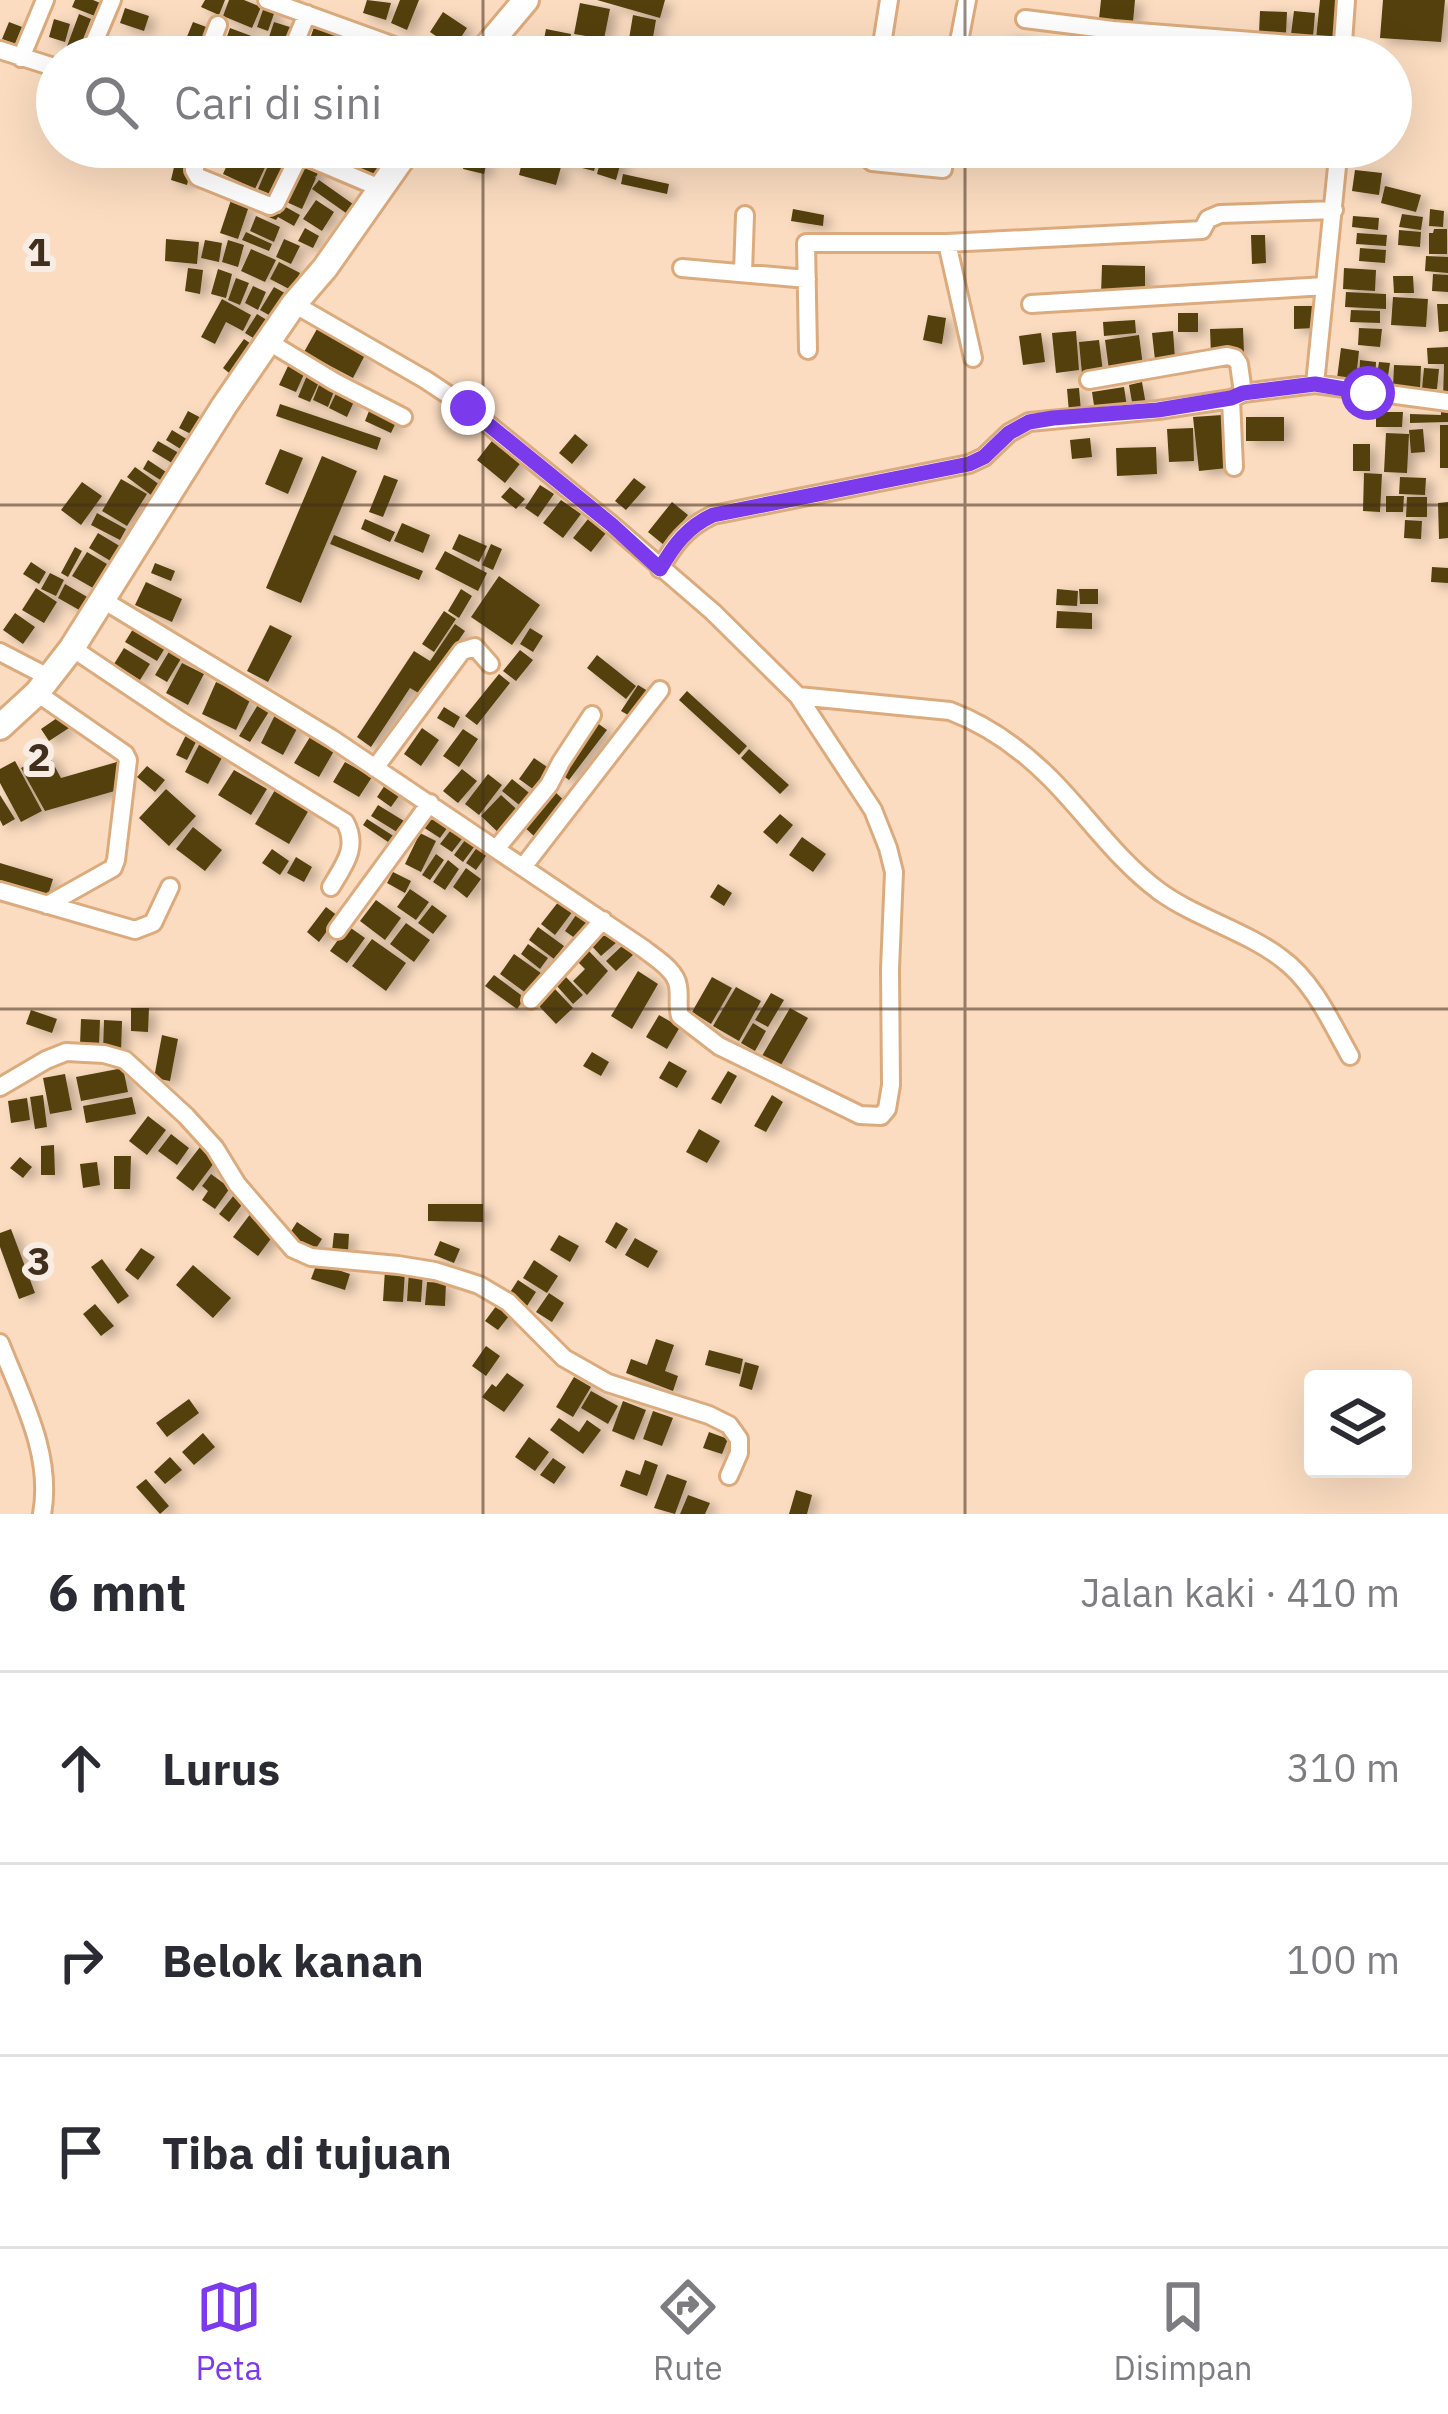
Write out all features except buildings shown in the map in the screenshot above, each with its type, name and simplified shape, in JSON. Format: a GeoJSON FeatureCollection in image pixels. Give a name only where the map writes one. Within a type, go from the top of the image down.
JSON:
{"type":"FeatureCollection","features":[{"type":"Feature","properties":{"kind":"main road"},"geometry":{"type":"LineString","coordinates":[[496,36],[526,0]]}},
{"type":"Feature","properties":{"kind":"main road"},"geometry":{"type":"LineString","coordinates":[[0,727],[44,685],[72,647],[224,406],[395,168]]}},
{"type":"Feature","properties":{"kind":"street"},"geometry":{"type":"LineString","coordinates":[[21,58],[45,0]]}},
{"type":"Feature","properties":{"kind":"street"},"geometry":{"type":"LineString","coordinates":[[97,36],[112,0]]}},
{"type":"Feature","properties":{"kind":"street"},"geometry":{"type":"LineString","coordinates":[[267,0],[367,36]]}},
{"type":"Feature","properties":{"kind":"street"},"geometry":{"type":"LineString","coordinates":[[883,36],[889,0]]}},
{"type":"Feature","properties":{"kind":"street"},"geometry":{"type":"LineString","coordinates":[[960,36],[967,0]]}},
{"type":"Feature","properties":{"kind":"street"},"geometry":{"type":"LineString","coordinates":[[1343,36],[1346,0]]}},
{"type":"Feature","properties":{"kind":"street"},"geometry":{"type":"LineString","coordinates":[[298,36],[307,14]]}},
{"type":"Feature","properties":{"kind":"street"},"geometry":{"type":"LineString","coordinates":[[1024,19],[1175,36]]}},
{"type":"Feature","properties":{"kind":"street"},"geometry":{"type":"LineString","coordinates":[[214,36],[218,25]]}},
{"type":"Feature","properties":{"kind":"street"},"geometry":{"type":"LineString","coordinates":[[0,50],[36,62]]}},
{"type":"Feature","properties":{"kind":"street"},"geometry":{"type":"LineString","coordinates":[[195,168],[198,177],[271,206],[287,168]]}},
{"type":"Feature","properties":{"kind":"street"},"geometry":{"type":"LineString","coordinates":[[334,168],[380,188]]}},
{"type":"Feature","properties":{"kind":"street"},"geometry":{"type":"LineString","coordinates":[[1315,384],[1337,168]]}},
{"type":"Feature","properties":{"kind":"street"},"geometry":{"type":"LineString","coordinates":[[808,350],[806,243],[947,243],[1202,230],[1208,219],[1220,214],[1334,210]]}},
{"type":"Feature","properties":{"kind":"street"},"geometry":{"type":"LineString","coordinates":[[743,274],[745,215]]}},
{"type":"Feature","properties":{"kind":"street"},"geometry":{"type":"LineString","coordinates":[[947,243],[973,358]]}},
{"type":"Feature","properties":{"kind":"street"},"geometry":{"type":"LineString","coordinates":[[682,268],[807,279]]}},
{"type":"Feature","properties":{"kind":"street"},"geometry":{"type":"LineString","coordinates":[[1031,304],[1325,286]]}},
{"type":"Feature","properties":{"kind":"street"},"geometry":{"type":"LineString","coordinates":[[103,600],[332,738],[644,949],[675,976],[680,1016],[719,1046],[860,1115],[874,1117],[887,1109],[892,862],[873,810],[798,696],[713,612],[468,408],[294,304]]}},
{"type":"Feature","properties":{"kind":"street"},"geometry":{"type":"LineString","coordinates":[[269,342],[404,417]]}},
{"type":"Feature","properties":{"kind":"street"},"geometry":{"type":"LineString","coordinates":[[1089,380],[1235,358],[1239,364],[1234,467]]}},
{"type":"Feature","properties":{"kind":"street"},"geometry":{"type":"LineString","coordinates":[[660,569],[685,533],[713,515],[969,464],[1029,422],[1158,410],[1315,384],[1448,401]]}},
{"type":"Feature","properties":{"kind":"street"},"geometry":{"type":"LineString","coordinates":[[72,647],[345,822],[352,850],[332,887]]}},
{"type":"Feature","properties":{"kind":"street"},"geometry":{"type":"LineString","coordinates":[[375,768],[462,651],[476,647],[490,664]]}},
{"type":"Feature","properties":{"kind":"street"},"geometry":{"type":"LineString","coordinates":[[0,652],[128,760],[112,868],[47,904]]}},
{"type":"Feature","properties":{"kind":"street"},"geometry":{"type":"LineString","coordinates":[[523,867],[660,690]]}},
{"type":"Feature","properties":{"kind":"street"},"geometry":{"type":"LineString","coordinates":[[798,696],[950,711],[974,720],[1050,778],[1102,840],[1160,891],[1281,958],[1306,982],[1350,1056]]}},
{"type":"Feature","properties":{"kind":"street"},"geometry":{"type":"LineString","coordinates":[[496,849],[549,785],[592,715]]}},
{"type":"Feature","properties":{"kind":"street"},"geometry":{"type":"LineString","coordinates":[[338,930],[430,803]]}},
{"type":"Feature","properties":{"kind":"street"},"geometry":{"type":"LineString","coordinates":[[0,891],[134,930],[153,923],[170,887]]}},
{"type":"Feature","properties":{"kind":"street"},"geometry":{"type":"LineString","coordinates":[[531,1000],[603,920]]}},
{"type":"Feature","properties":{"kind":"street"},"geometry":{"type":"LineString","coordinates":[[0,1087],[66,1052],[125,1060],[186,1116],[293,1249],[311,1257],[435,1271],[479,1285],[508,1302],[564,1358],[608,1383],[729,1425],[739,1439],[729,1477]]}},
{"type":"Feature","properties":{"kind":"street"},"geometry":{"type":"LineString","coordinates":[[0,1343],[38,1443],[46,1494],[42,1514]]}},
{"type":"Feature","properties":{"kind":"route"},"geometry":{"type":"LineString","coordinates":[[468,408],[660,569],[685,533],[713,515],[969,464],[1029,422],[1158,410],[1315,384],[1368,393]]}}]}
